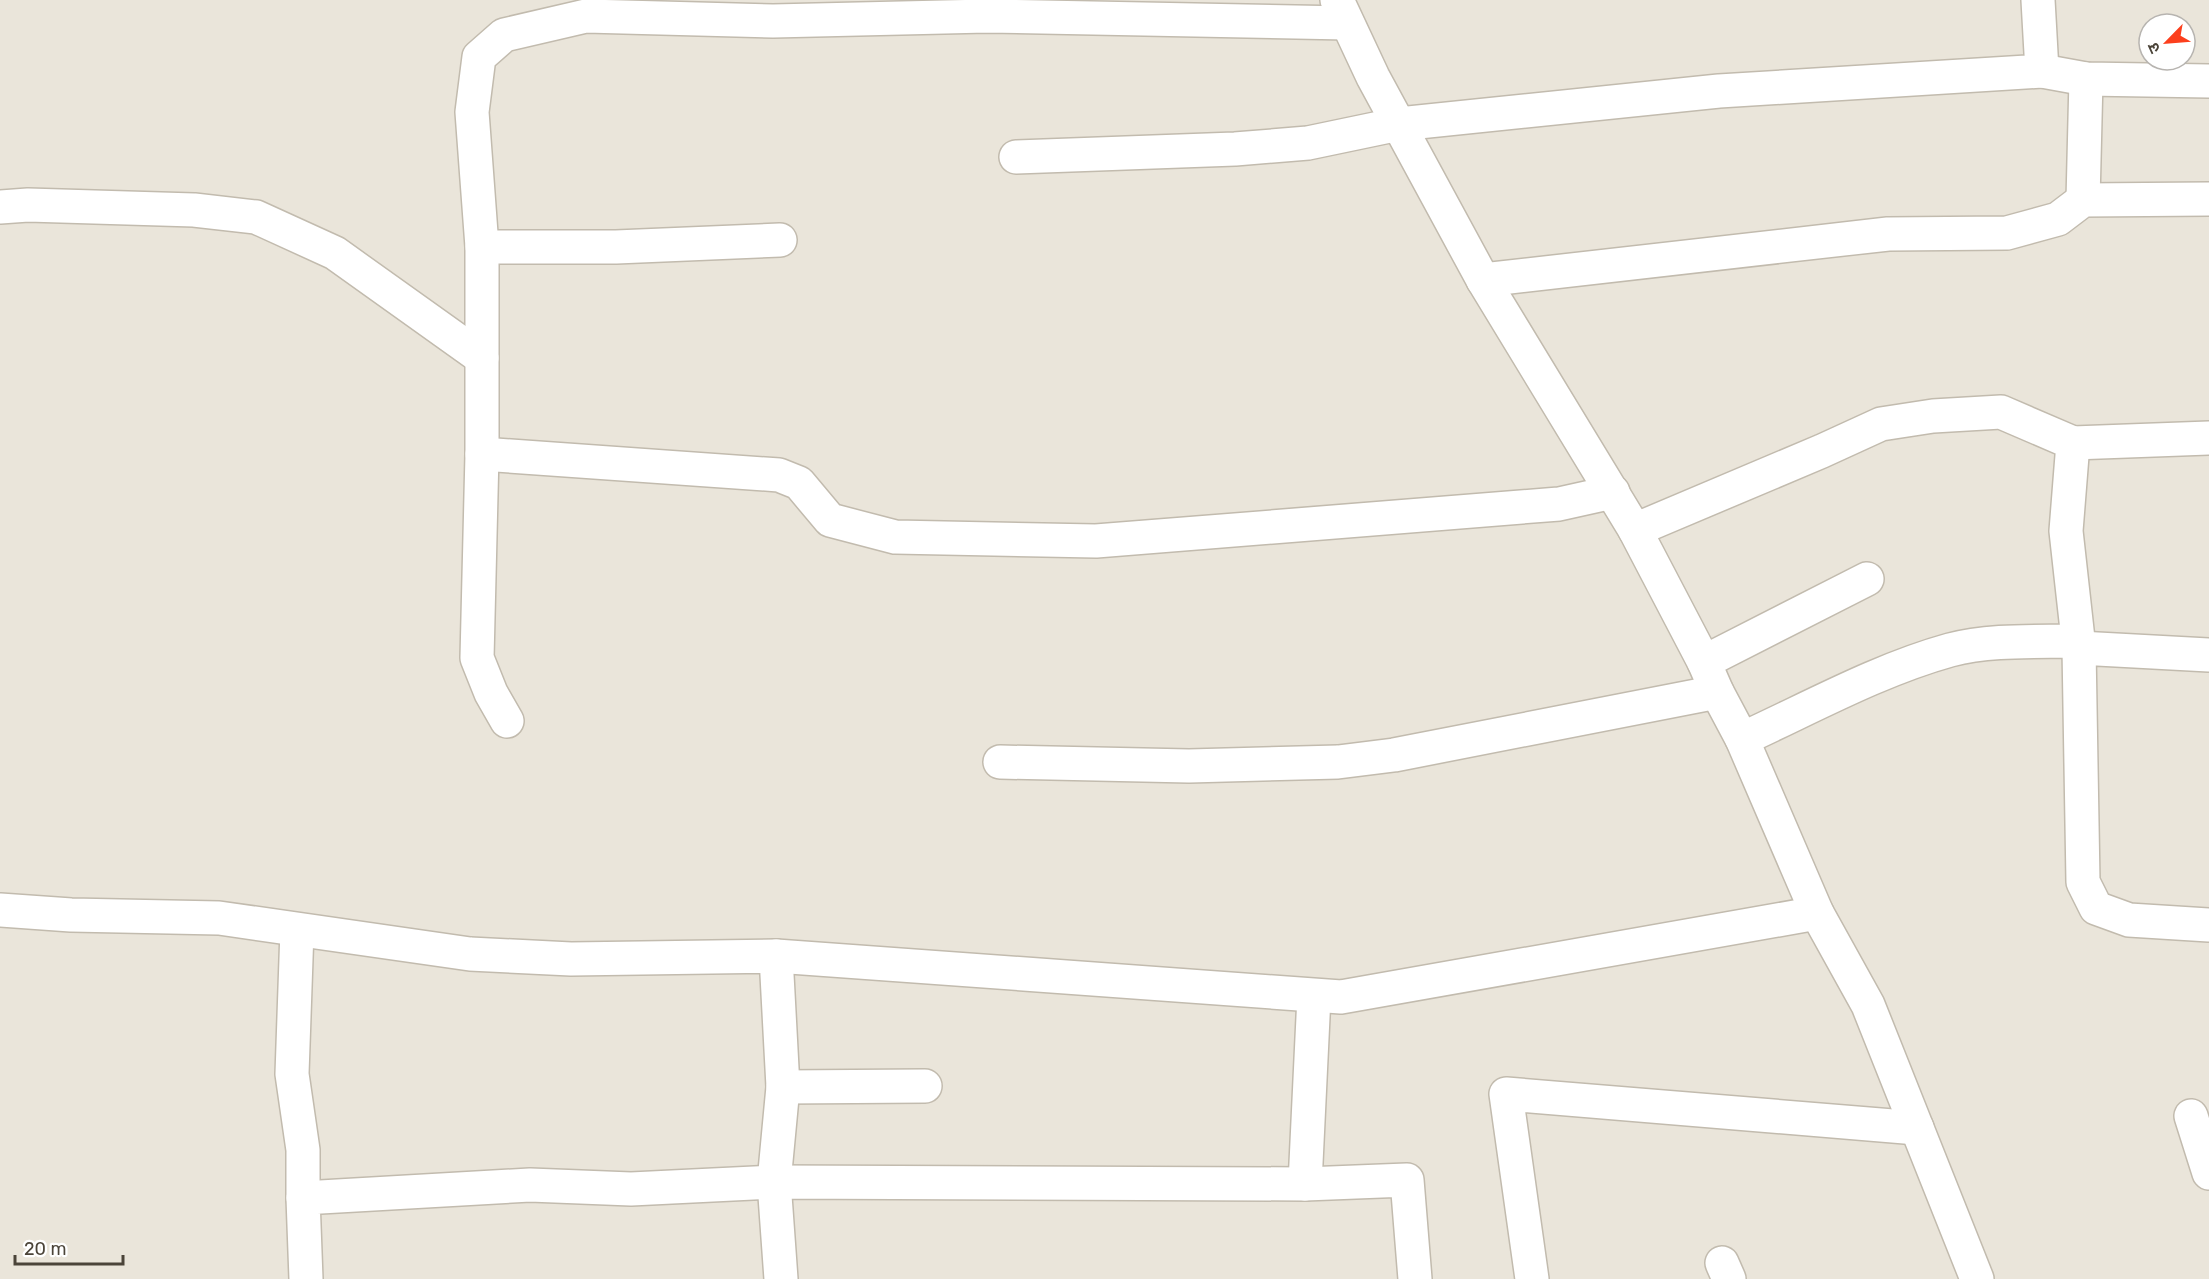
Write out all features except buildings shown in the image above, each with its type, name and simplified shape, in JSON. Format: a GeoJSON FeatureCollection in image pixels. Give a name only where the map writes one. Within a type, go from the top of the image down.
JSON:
{"type":"FeatureCollection","features":[{"type":"Feature","properties":{"kind":"street"},"geometry":{"type":"LineString","coordinates":[[2038,0],[2042,71]]}},
{"type":"Feature","properties":{"kind":"street"},"geometry":{"type":"LineString","coordinates":[[507,721],[491,693],[477,657],[482,454],[482,247],[472,112],[479,57],[504,35],[586,8],[773,21],[1342,12],[1373,77],[1483,280],[1635,530],[1704,662],[1742,739],[1817,913],[1868,1005],[1977,1279]]}},
{"type":"Feature","properties":{"kind":"street"},"geometry":{"type":"LineString","coordinates":[[1016,157],[1235,149],[1308,143],[1399,124],[1719,91],[2042,71],[2086,79],[2209,81]]}},
{"type":"Feature","properties":{"kind":"street"},"geometry":{"type":"LineString","coordinates":[[2083,200],[2086,79]]}},
{"type":"Feature","properties":{"kind":"street"},"geometry":{"type":"LineString","coordinates":[[1483,280],[1888,234],[2007,233],[2058,219],[2083,200],[2209,199]]}},
{"type":"Feature","properties":{"kind":"street"},"geometry":{"type":"LineString","coordinates":[[0,207],[28,205],[194,210],[256,217],[335,253],[482,358]]}},
{"type":"Feature","properties":{"kind":"street"},"geometry":{"type":"LineString","coordinates":[[482,247],[616,247],[780,240]]}},
{"type":"Feature","properties":{"kind":"street"},"geometry":{"type":"LineString","coordinates":[[1635,530],[1822,452],[1881,424],[1933,416],[2001,412],[2073,443],[2209,438]]}},
{"type":"Feature","properties":{"kind":"street"},"geometry":{"type":"LineString","coordinates":[[2073,443],[2066,531],[2079,644],[2083,882],[2096,908],[2129,920],[2209,925]]}},
{"type":"Feature","properties":{"kind":"street"},"geometry":{"type":"LineString","coordinates":[[482,454],[779,475],[799,483],[830,520],[895,537],[1096,541],[1560,504],[1612,492]]}},
{"type":"Feature","properties":{"kind":"street"},"geometry":{"type":"LineString","coordinates":[[1704,662],[1867,579]]}},
{"type":"Feature","properties":{"kind":"street"},"geometry":{"type":"LineString","coordinates":[[1742,739],[1884,674],[1951,650],[1995,644],[2079,644],[2209,655]]}},
{"type":"Feature","properties":{"kind":"street"},"geometry":{"type":"LineString","coordinates":[[1000,762],[1189,766],[1338,762],[1394,755],[1717,692]]}},
{"type":"Feature","properties":{"kind":"street"},"geometry":{"type":"LineString","coordinates":[[0,910],[70,915],[219,918],[470,954],[571,959],[776,956],[1341,997],[1817,913]]}},
{"type":"Feature","properties":{"kind":"street"},"geometry":{"type":"LineString","coordinates":[[297,930],[292,1074],[303,1150],[306,1279]]}},
{"type":"Feature","properties":{"kind":"street"},"geometry":{"type":"LineString","coordinates":[[776,956],[783,1087],[774,1182],[781,1279]]}},
{"type":"Feature","properties":{"kind":"street"},"geometry":{"type":"LineString","coordinates":[[1305,1184],[1314,996]]}},
{"type":"Feature","properties":{"kind":"street"},"geometry":{"type":"LineString","coordinates":[[783,1087],[925,1086]]}},
{"type":"Feature","properties":{"kind":"street"},"geometry":{"type":"LineString","coordinates":[[1532,1279],[1506,1094],[1917,1128]]}},
{"type":"Feature","properties":{"kind":"street"},"geometry":{"type":"LineString","coordinates":[[2191,1116],[2209,1173]]}},
{"type":"Feature","properties":{"kind":"street"},"geometry":{"type":"LineString","coordinates":[[303,1198],[530,1185],[631,1189],[774,1182],[1305,1184],[1407,1180],[1415,1279]]}},
{"type":"Feature","properties":{"kind":"shaded area"},"geometry":{"type":"Polygon","coordinates":[[[0,0],[2209,0],[2209,1279],[0,1279],[0,0]]]}}]}
